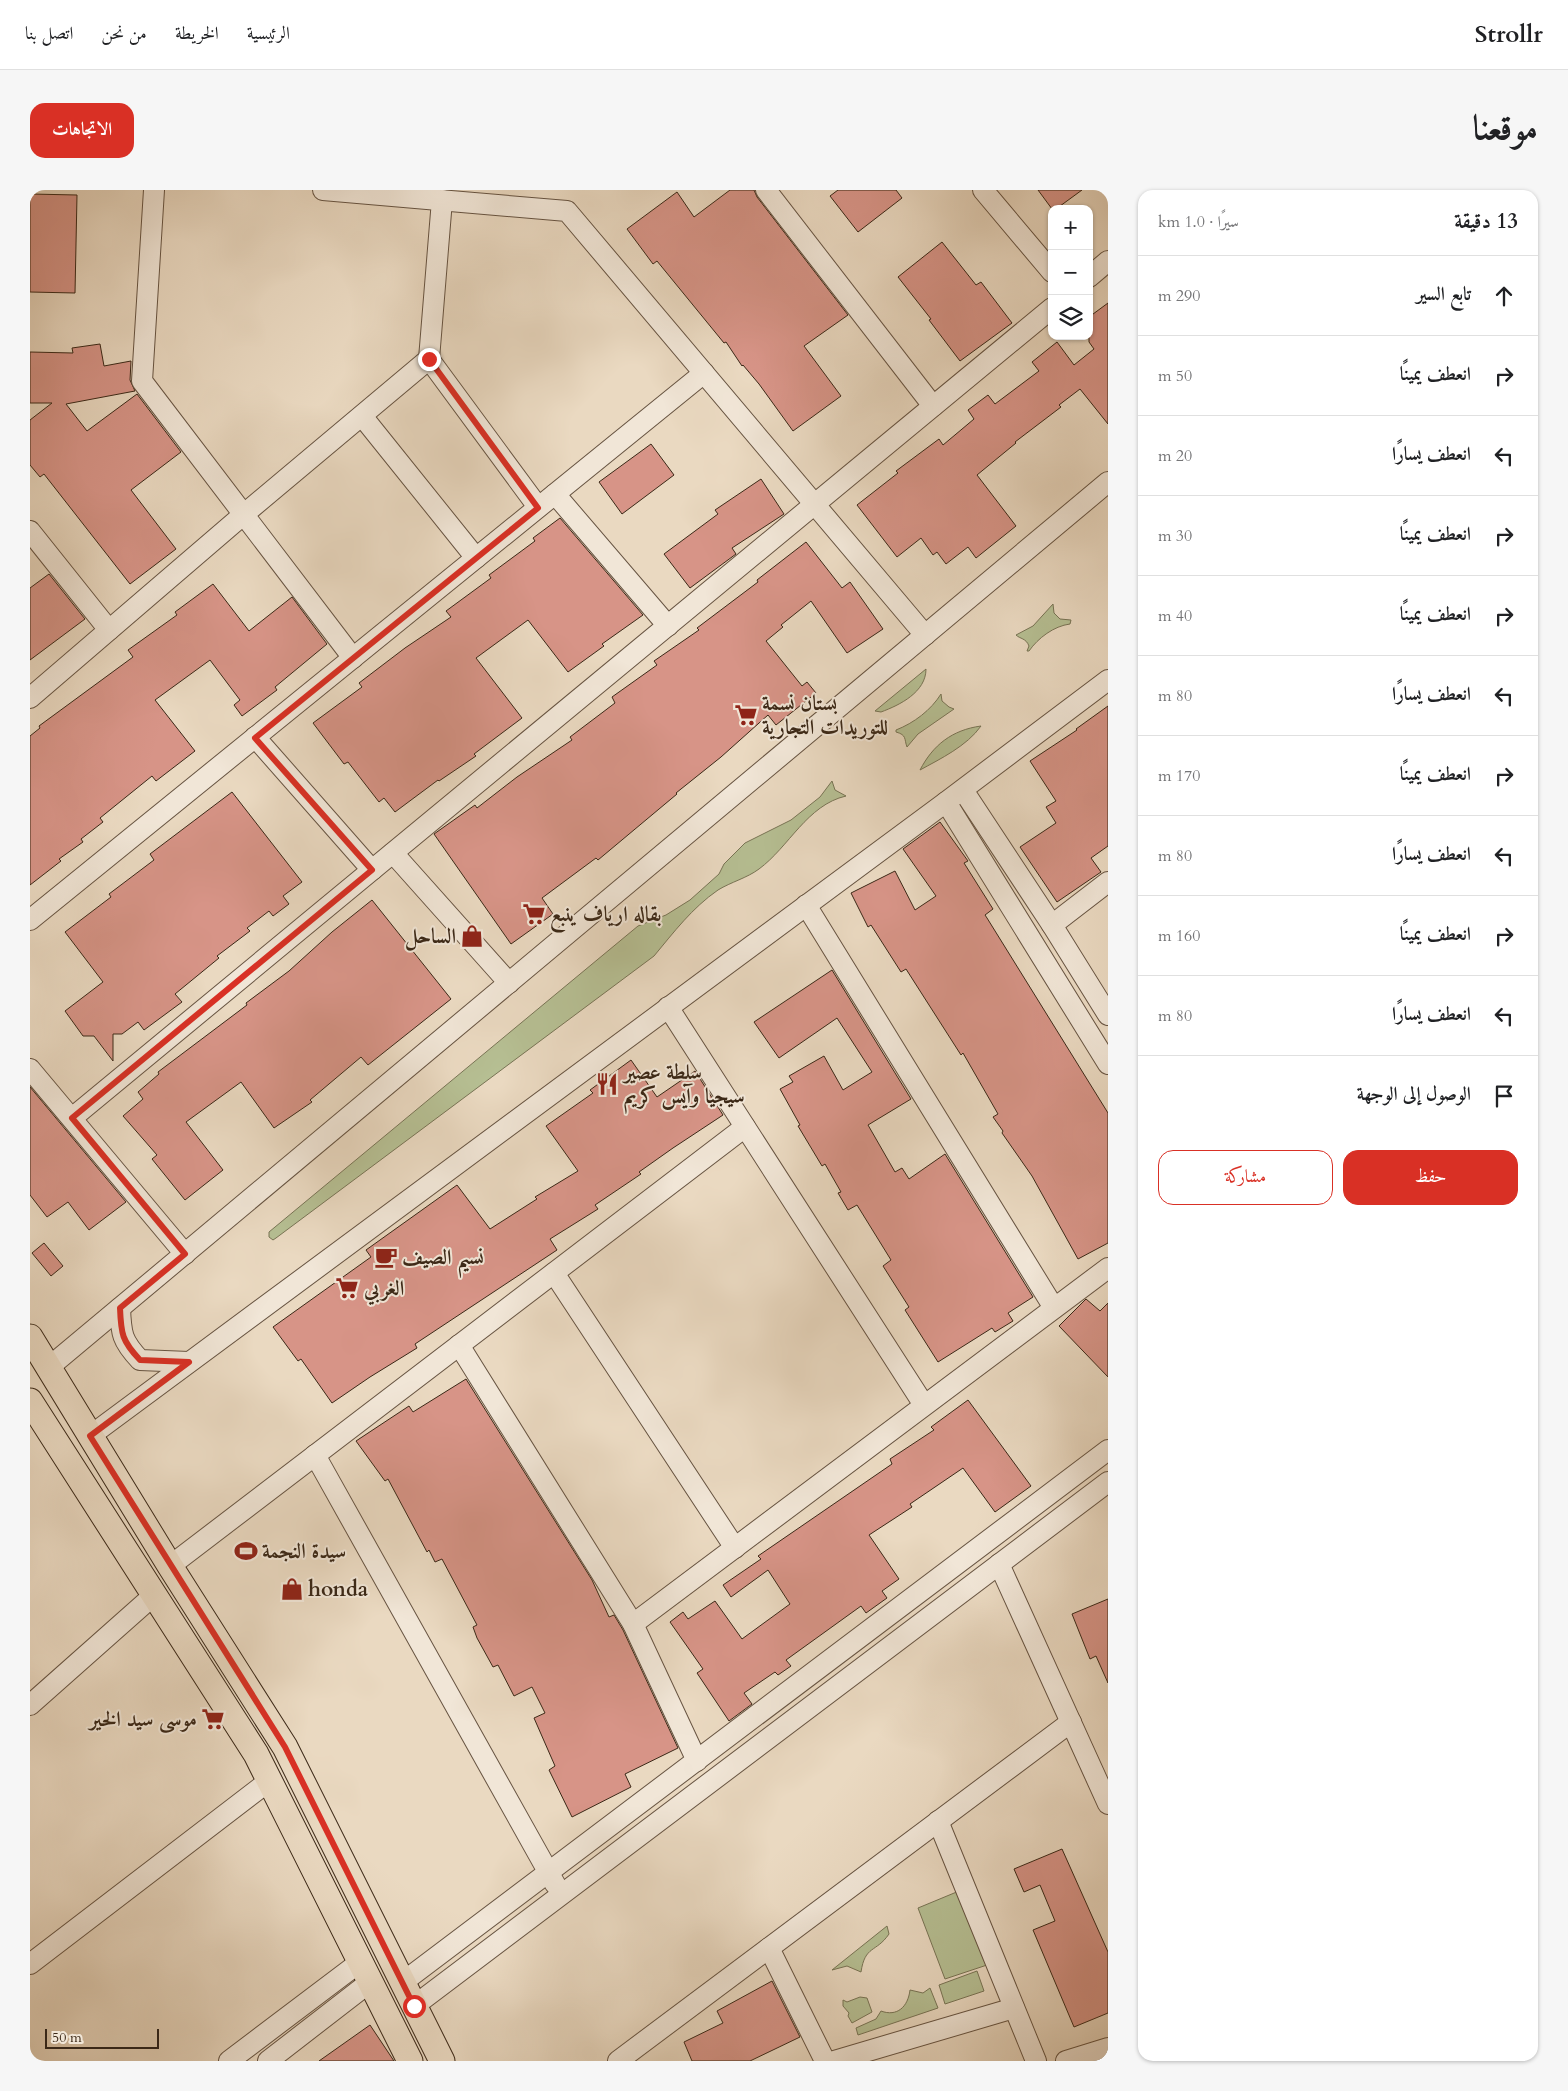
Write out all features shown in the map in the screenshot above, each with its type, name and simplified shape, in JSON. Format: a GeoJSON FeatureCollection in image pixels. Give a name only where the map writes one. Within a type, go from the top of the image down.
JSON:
{"type":"FeatureCollection","features":[{"type":"Feature","properties":{"kind":"main road"},"geometry":{"type":"LineString","coordinates":[[30,1337],[170,1566],[285,1747],[442,2061]]}},
{"type":"Feature","properties":{"kind":"main road"},"geometry":{"type":"LineString","coordinates":[[30,1401],[256,1754],[410,2061]]}},
{"type":"Feature","properties":{"kind":"street"},"geometry":{"type":"LineString","coordinates":[[154,190],[142,381],[353,658]]}},
{"type":"Feature","properties":{"kind":"street"},"geometry":{"type":"LineString","coordinates":[[325,190],[567,212],[925,635]]}},
{"type":"Feature","properties":{"kind":"street"},"geometry":{"type":"LineString","coordinates":[[766,190],[933,406]]}},
{"type":"Feature","properties":{"kind":"street"},"geometry":{"type":"LineString","coordinates":[[982,190],[1048,267]]}},
{"type":"Feature","properties":{"kind":"street"},"geometry":{"type":"LineString","coordinates":[[442,200],[429,359],[538,508]]}},
{"type":"Feature","properties":{"kind":"street"},"geometry":{"type":"LineString","coordinates":[[1093,274],[1108,261]]}},
{"type":"Feature","properties":{"kind":"street"},"geometry":{"type":"LineString","coordinates":[[72,1118],[1048,311]]}},
{"type":"Feature","properties":{"kind":"street"},"geometry":{"type":"LineString","coordinates":[[30,698],[243,515],[429,359]]}},
{"type":"Feature","properties":{"kind":"street"},"geometry":{"type":"LineString","coordinates":[[30,920],[704,373]]}},
{"type":"Feature","properties":{"kind":"street"},"geometry":{"type":"LineString","coordinates":[[362,416],[476,558]]}},
{"type":"Feature","properties":{"kind":"street"},"geometry":{"type":"LineString","coordinates":[[48,1368],[1108,482]]}},
{"type":"Feature","properties":{"kind":"street"},"geometry":{"type":"LineString","coordinates":[[554,494],[668,626]]}},
{"type":"Feature","properties":{"kind":"street"},"geometry":{"type":"LineString","coordinates":[[30,531],[108,630]]}},
{"type":"Feature","properties":{"kind":"street"},"geometry":{"type":"LineString","coordinates":[[90,1436],[1108,680]]}},
{"type":"Feature","properties":{"kind":"street"},"geometry":{"type":"LineString","coordinates":[[255,738],[372,870]]}},
{"type":"Feature","properties":{"kind":"street"},"geometry":{"type":"LineString","coordinates":[[962,790],[1052,925],[1108,1015]]}},
{"type":"Feature","properties":{"kind":"street"},"geometry":{"type":"LineString","coordinates":[[946,802],[1108,1064]]}},
{"type":"Feature","properties":{"kind":"street"},"geometry":{"type":"LineString","coordinates":[[393,853],[509,983]]}},
{"type":"Feature","properties":{"kind":"street"},"geometry":{"type":"LineString","coordinates":[[1052,925],[1108,882]]}},
{"type":"Feature","properties":{"kind":"street"},"geometry":{"type":"LineString","coordinates":[[806,905],[1054,1308]]}},
{"type":"Feature","properties":{"kind":"street"},"geometry":{"type":"LineString","coordinates":[[668,1007],[924,1405]]}},
{"type":"Feature","properties":{"kind":"street"},"geometry":{"type":"LineString","coordinates":[[30,1069],[185,1254]]}},
{"type":"Feature","properties":{"kind":"street"},"geometry":{"type":"LineString","coordinates":[[170,1566],[745,1127]]}},
{"type":"Feature","properties":{"kind":"street"},"geometry":{"type":"LineString","coordinates":[[633,1624],[1108,1268]]}},
{"type":"Feature","properties":{"kind":"street"},"geometry":{"type":"LineString","coordinates":[[554,1273],[735,1548]]}},
{"type":"Feature","properties":{"kind":"street"},"geometry":{"type":"LineString","coordinates":[[120,1308],[121,1334],[126,1346],[140,1360],[189,1362]]}},
{"type":"Feature","properties":{"kind":"street"},"geometry":{"type":"LineString","coordinates":[[459,1345],[633,1624],[698,1761]]}},
{"type":"Feature","properties":{"kind":"street"},"geometry":{"type":"LineString","coordinates":[[403,1982],[1108,1450]]}},
{"type":"Feature","properties":{"kind":"street"},"geometry":{"type":"LineString","coordinates":[[315,1455],[548,1873],[562,1894]]}},
{"type":"Feature","properties":{"kind":"street"},"geometry":{"type":"LineString","coordinates":[[414,2006],[1108,1482]]}},
{"type":"Feature","properties":{"kind":"street"},"geometry":{"type":"LineString","coordinates":[[999,1564],[1108,1804]]}},
{"type":"Feature","properties":{"kind":"street"},"geometry":{"type":"LineString","coordinates":[[30,1705],[154,1595]]}},
{"type":"Feature","properties":{"kind":"street"},"geometry":{"type":"LineString","coordinates":[[627,2058],[768,1948],[1071,1722]]}},
{"type":"Feature","properties":{"kind":"street"},"geometry":{"type":"LineString","coordinates":[[30,1964],[269,1781]]}},
{"type":"Feature","properties":{"kind":"street"},"geometry":{"type":"LineString","coordinates":[[938,1821],[1036,2061]]}},
{"type":"Feature","properties":{"kind":"street"},"geometry":{"type":"LineString","coordinates":[[768,1948],[825,2061]]}},
{"type":"Feature","properties":{"kind":"street"},"geometry":{"type":"LineString","coordinates":[[229,2061],[365,1972]]}},
{"type":"Feature","properties":{"kind":"street"},"geometry":{"type":"LineString","coordinates":[[268,2061],[365,1972]]}},
{"type":"Feature","properties":{"kind":"street"},"geometry":{"type":"LineString","coordinates":[[834,2061],[1014,2008]]}},
{"type":"Feature","properties":{"kind":"street"},"geometry":{"type":"LineString","coordinates":[[1066,2061],[1108,2048]]}},
{"type":"Feature","properties":{"kind":"green space"},"geometry":{"type":"Polygon","coordinates":[[[1053,604],[1054,613],[1060,619],[1071,620],[1070,624],[1058,627],[1047,633],[1027,651],[1028,643],[1016,635],[1033,626],[1053,604]]]}},
{"type":"Feature","properties":{"kind":"green space"},"geometry":{"type":"Polygon","coordinates":[[[926,669],[922,684],[911,696],[881,712],[875,711],[926,669]]]}},
{"type":"Feature","properties":{"kind":"green space"},"geometry":{"type":"Polygon","coordinates":[[[941,694],[942,701],[954,709],[918,734],[907,747],[904,736],[896,732],[896,730],[922,715],[941,694]]]}},
{"type":"Feature","properties":{"kind":"green space"},"geometry":{"type":"Polygon","coordinates":[[[981,726],[961,746],[920,770],[931,753],[944,740],[961,731],[981,726]]]}},
{"type":"Feature","properties":{"kind":"green space"},"geometry":{"type":"Polygon","coordinates":[[[832,781],[835,790],[846,796],[832,801],[809,817],[780,850],[759,869],[723,887],[709,897],[684,921],[654,956],[276,1238],[273,1240],[269,1237],[269,1232],[638,926],[666,915],[690,900],[719,874],[724,864],[745,843],[791,820],[820,797],[832,781]]]}},
{"type":"Feature","properties":{"kind":"green space"},"geometry":{"type":"Polygon","coordinates":[[[959,1891],[990,1964],[945,1979],[918,1908],[959,1891]]]}},
{"type":"Feature","properties":{"kind":"green space"},"geometry":{"type":"Polygon","coordinates":[[[887,1926],[889,1934],[865,1957],[861,1972],[847,1966],[832,1970],[887,1926]]]}},
{"type":"Feature","properties":{"kind":"green space"},"geometry":{"type":"Polygon","coordinates":[[[977,1971],[984,1991],[945,2004],[939,1985],[977,1971]]]}},
{"type":"Feature","properties":{"kind":"green space"},"geometry":{"type":"Polygon","coordinates":[[[930,1988],[938,2008],[858,2035],[856,2028],[876,2019],[881,2011],[892,2013],[901,2009],[907,2001],[910,1990],[923,1993],[930,1988]]]}},
{"type":"Feature","properties":{"kind":"green space"},"geometry":{"type":"Polygon","coordinates":[[[860,1997],[867,1998],[872,2012],[852,2023],[848,2016],[849,2013],[843,2006],[843,2000],[847,2002],[860,1997]]]}},
{"type":"Feature","properties":{"kind":"building"},"geometry":{"type":"Polygon","coordinates":[[[730,190],[754,190],[757,197],[848,315],[804,346],[841,396],[793,431],[759,384],[742,366],[726,342],[724,343],[657,261],[653,264],[627,229],[677,192],[694,217],[730,190]]]}},
{"type":"Feature","properties":{"kind":"building"},"geometry":{"type":"Polygon","coordinates":[[[838,190],[896,190],[902,198],[858,232],[830,196],[838,190]]]}},
{"type":"Feature","properties":{"kind":"building"},"geometry":{"type":"Polygon","coordinates":[[[1038,190],[1082,190],[1061,205],[1049,205],[1038,190]]]}},
{"type":"Feature","properties":{"kind":"building"},"geometry":{"type":"Polygon","coordinates":[[[30,194],[77,195],[75,293],[30,292],[30,194]]]}},
{"type":"Feature","properties":{"kind":"building"},"geometry":{"type":"Polygon","coordinates":[[[942,242],[976,285],[981,282],[1012,323],[960,361],[929,320],[931,319],[898,277],[942,242]]]}},
{"type":"Feature","properties":{"kind":"building"},"geometry":{"type":"Polygon","coordinates":[[[1108,303],[1108,424],[1080,389],[1059,405],[1061,407],[1015,442],[977,475],[1016,526],[976,558],[968,547],[946,564],[937,552],[933,555],[921,538],[897,557],[857,505],[898,473],[896,471],[939,439],[943,445],[974,419],[968,410],[988,395],[995,404],[1039,371],[1032,362],[1057,342],[1074,365],[1094,349],[1089,342],[1089,340],[1093,340],[1093,314],[1108,303]]]}},
{"type":"Feature","properties":{"kind":"building"},"geometry":{"type":"Polygon","coordinates":[[[100,344],[104,366],[131,361],[130,380],[135,391],[66,404],[87,431],[137,394],[181,452],[131,490],[176,549],[130,584],[44,474],[40,477],[30,465],[30,420],[52,403],[30,403],[30,352],[73,353],[72,348],[100,344]]]}},
{"type":"Feature","properties":{"kind":"building"},"geometry":{"type":"Polygon","coordinates":[[[651,444],[674,475],[622,514],[599,482],[651,444]]]}},
{"type":"Feature","properties":{"kind":"building"},"geometry":{"type":"Polygon","coordinates":[[[761,479],[784,514],[732,548],[736,554],[690,588],[664,554],[718,514],[715,510],[761,479]]]}},
{"type":"Feature","properties":{"kind":"building"},"geometry":{"type":"Polygon","coordinates":[[[560,518],[643,615],[602,644],[604,646],[568,672],[528,620],[476,658],[522,718],[474,754],[476,756],[438,780],[395,812],[384,798],[379,802],[348,762],[344,764],[313,723],[362,687],[359,683],[405,648],[451,617],[446,611],[491,578],[489,575],[535,541],[533,538],[560,518]]]}},
{"type":"Feature","properties":{"kind":"building"},"geometry":{"type":"Polygon","coordinates":[[[806,542],[842,588],[850,582],[883,629],[847,653],[811,601],[781,625],[783,627],[766,641],[802,686],[807,682],[816,693],[776,725],[768,715],[598,860],[596,858],[542,898],[553,914],[511,944],[434,834],[475,805],[477,808],[517,777],[572,740],[570,737],[615,703],[612,697],[657,665],[654,661],[699,630],[697,628],[758,582],[757,580],[806,542]]]}},
{"type":"Feature","properties":{"kind":"building"},"geometry":{"type":"Polygon","coordinates":[[[49,574],[85,619],[30,660],[30,588],[49,574]]]}},
{"type":"Feature","properties":{"kind":"building"},"geometry":{"type":"Polygon","coordinates":[[[213,584],[249,631],[292,597],[327,644],[275,687],[277,690],[242,716],[234,705],[240,700],[210,660],[155,700],[195,751],[156,781],[152,776],[100,818],[103,822],[81,839],[83,842],[59,859],[61,861],[30,885],[30,736],[40,728],[39,726],[133,657],[128,650],[177,615],[175,612],[213,584]]]}},
{"type":"Feature","properties":{"kind":"building"},"geometry":{"type":"Polygon","coordinates":[[[1108,706],[1108,846],[1091,858],[1101,872],[1057,902],[1020,847],[1056,823],[1046,807],[1056,801],[1030,761],[1077,730],[1108,706]]]}},
{"type":"Feature","properties":{"kind":"building"},"geometry":{"type":"Polygon","coordinates":[[[232,792],[302,882],[283,896],[289,904],[273,916],[269,911],[247,928],[250,931],[217,956],[219,958],[175,994],[182,1002],[144,1030],[138,1022],[122,1034],[113,1034],[113,1061],[94,1036],[83,1036],[65,1011],[103,982],[65,932],[111,897],[109,894],[154,860],[150,854],[232,792]]]}},
{"type":"Feature","properties":{"kind":"building"},"geometry":{"type":"Polygon","coordinates":[[[940,822],[968,861],[964,863],[993,909],[985,915],[1108,1113],[1108,1243],[1078,1259],[1032,1176],[993,1117],[998,1114],[963,1053],[961,1055],[906,969],[901,972],[871,925],[868,927],[851,893],[895,871],[915,910],[936,896],[903,849],[940,822]]]}},
{"type":"Feature","properties":{"kind":"building"},"geometry":{"type":"Polygon","coordinates":[[[372,900],[451,999],[368,1065],[361,1057],[310,1100],[312,1102],[274,1128],[241,1082],[186,1122],[223,1170],[185,1200],[152,1159],[157,1155],[123,1116],[143,1099],[138,1092],[159,1074],[158,1072],[247,1005],[246,1003],[289,971],[332,932],[372,900]]]}},
{"type":"Feature","properties":{"kind":"building"},"geometry":{"type":"Polygon","coordinates":[[[832,970],[911,1099],[868,1125],[895,1172],[902,1168],[909,1179],[945,1154],[1033,1297],[1008,1313],[1013,1321],[995,1332],[992,1328],[938,1362],[905,1310],[909,1307],[883,1266],[891,1260],[857,1205],[848,1210],[838,1193],[841,1192],[825,1164],[822,1166],[798,1126],[800,1125],[780,1089],[793,1082],[789,1076],[824,1056],[843,1090],[872,1072],[837,1018],[779,1058],[754,1022],[832,970]]]}},
{"type":"Feature","properties":{"kind":"building"},"geometry":{"type":"Polygon","coordinates":[[[631,1060],[657,1097],[695,1071],[723,1115],[673,1148],[639,1172],[641,1174],[595,1205],[598,1209],[550,1239],[557,1250],[415,1344],[417,1348],[332,1403],[301,1359],[298,1361],[273,1327],[371,1257],[366,1250],[457,1185],[490,1229],[537,1199],[535,1197],[578,1171],[546,1126],[593,1093],[590,1090],[631,1060]]]}},
{"type":"Feature","properties":{"kind":"building"},"geometry":{"type":"Polygon","coordinates":[[[30,1087],[126,1202],[89,1230],[68,1202],[47,1217],[30,1195],[30,1087]]]}},
{"type":"Feature","properties":{"kind":"building"},"geometry":{"type":"Polygon","coordinates":[[[44,1243],[63,1266],[51,1276],[32,1253],[44,1243]]]}},
{"type":"Feature","properties":{"kind":"building"},"geometry":{"type":"Polygon","coordinates":[[[1086,1299],[1100,1311],[1108,1303],[1108,1377],[1059,1326],[1086,1299]]]}},
{"type":"Feature","properties":{"kind":"building"},"geometry":{"type":"Polygon","coordinates":[[[466,1379],[592,1580],[609,1617],[614,1615],[623,1630],[678,1748],[625,1774],[631,1787],[572,1817],[549,1770],[555,1766],[534,1718],[545,1713],[532,1687],[514,1696],[498,1665],[493,1667],[477,1638],[473,1627],[477,1625],[442,1559],[435,1562],[429,1550],[427,1552],[388,1479],[385,1481],[356,1441],[409,1406],[413,1412],[466,1379]]]}},
{"type":"Feature","properties":{"kind":"building"},"geometry":{"type":"Polygon","coordinates":[[[968,1400],[1031,1486],[995,1512],[963,1468],[910,1504],[912,1507],[869,1535],[899,1579],[882,1591],[887,1598],[866,1613],[861,1606],[786,1660],[791,1666],[778,1675],[775,1672],[744,1693],[752,1704],[729,1721],[697,1673],[703,1669],[670,1622],[683,1612],[688,1619],[715,1601],[742,1639],[790,1604],[768,1570],[731,1597],[723,1585],[761,1559],[758,1556],[892,1464],[890,1459],[934,1430],[931,1427],[968,1400]]]}},
{"type":"Feature","properties":{"kind":"building"},"geometry":{"type":"Polygon","coordinates":[[[1108,1599],[1108,1683],[1096,1656],[1090,1659],[1072,1614],[1108,1599]]]}},
{"type":"Feature","properties":{"kind":"building"},"geometry":{"type":"Polygon","coordinates":[[[1062,1849],[1108,1952],[1108,2013],[1074,2027],[1033,1930],[1055,1921],[1040,1885],[1024,1892],[1014,1869],[1062,1849]]]}},
{"type":"Feature","properties":{"kind":"building"},"geometry":{"type":"Polygon","coordinates":[[[772,1981],[800,2037],[750,2061],[692,2061],[684,2042],[723,2023],[717,2011],[772,1981]]]}},
{"type":"Feature","properties":{"kind":"building"},"geometry":{"type":"Polygon","coordinates":[[[370,2025],[394,2061],[319,2061],[370,2025]]]}},
{"type":"Feature","properties":{"kind":"place","name":"بستان نسمة للتوريدات التجارية"},"geometry":{"type":"Point","coordinates":[746,715]}},
{"type":"Feature","properties":{"kind":"place","name":"بقاله ارياف ينبع"},"geometry":{"type":"Point","coordinates":[534,914]}},
{"type":"Feature","properties":{"kind":"place","name":"الساحل"},"geometry":{"type":"Point","coordinates":[472,936]}},
{"type":"Feature","properties":{"kind":"place","name":"سلطة عصير سيجيا وآيس كريم"},"geometry":{"type":"Point","coordinates":[607,1084]}},
{"type":"Feature","properties":{"kind":"place","name":"نسيم الصيف"},"geometry":{"type":"Point","coordinates":[386,1257]}},
{"type":"Feature","properties":{"kind":"place","name":"الغربي"},"geometry":{"type":"Point","coordinates":[347,1288]}},
{"type":"Feature","properties":{"kind":"place","name":"سيدة النجمة"},"geometry":{"type":"Point","coordinates":[246,1551]}},
{"type":"Feature","properties":{"kind":"place","name":"honda"},"geometry":{"type":"Point","coordinates":[292,1589]}},
{"type":"Feature","properties":{"kind":"place","name":"موسى سيد الخير"},"geometry":{"type":"Point","coordinates":[213,1719]}},
{"type":"Feature","properties":{"kind":"route"},"geometry":{"type":"LineString","coordinates":[[414,2006],[285,1747],[90,1436],[189,1362],[140,1360],[126,1346],[121,1334],[120,1308],[185,1254],[72,1118],[372,870],[255,738],[538,508],[429,359]]}}]}
